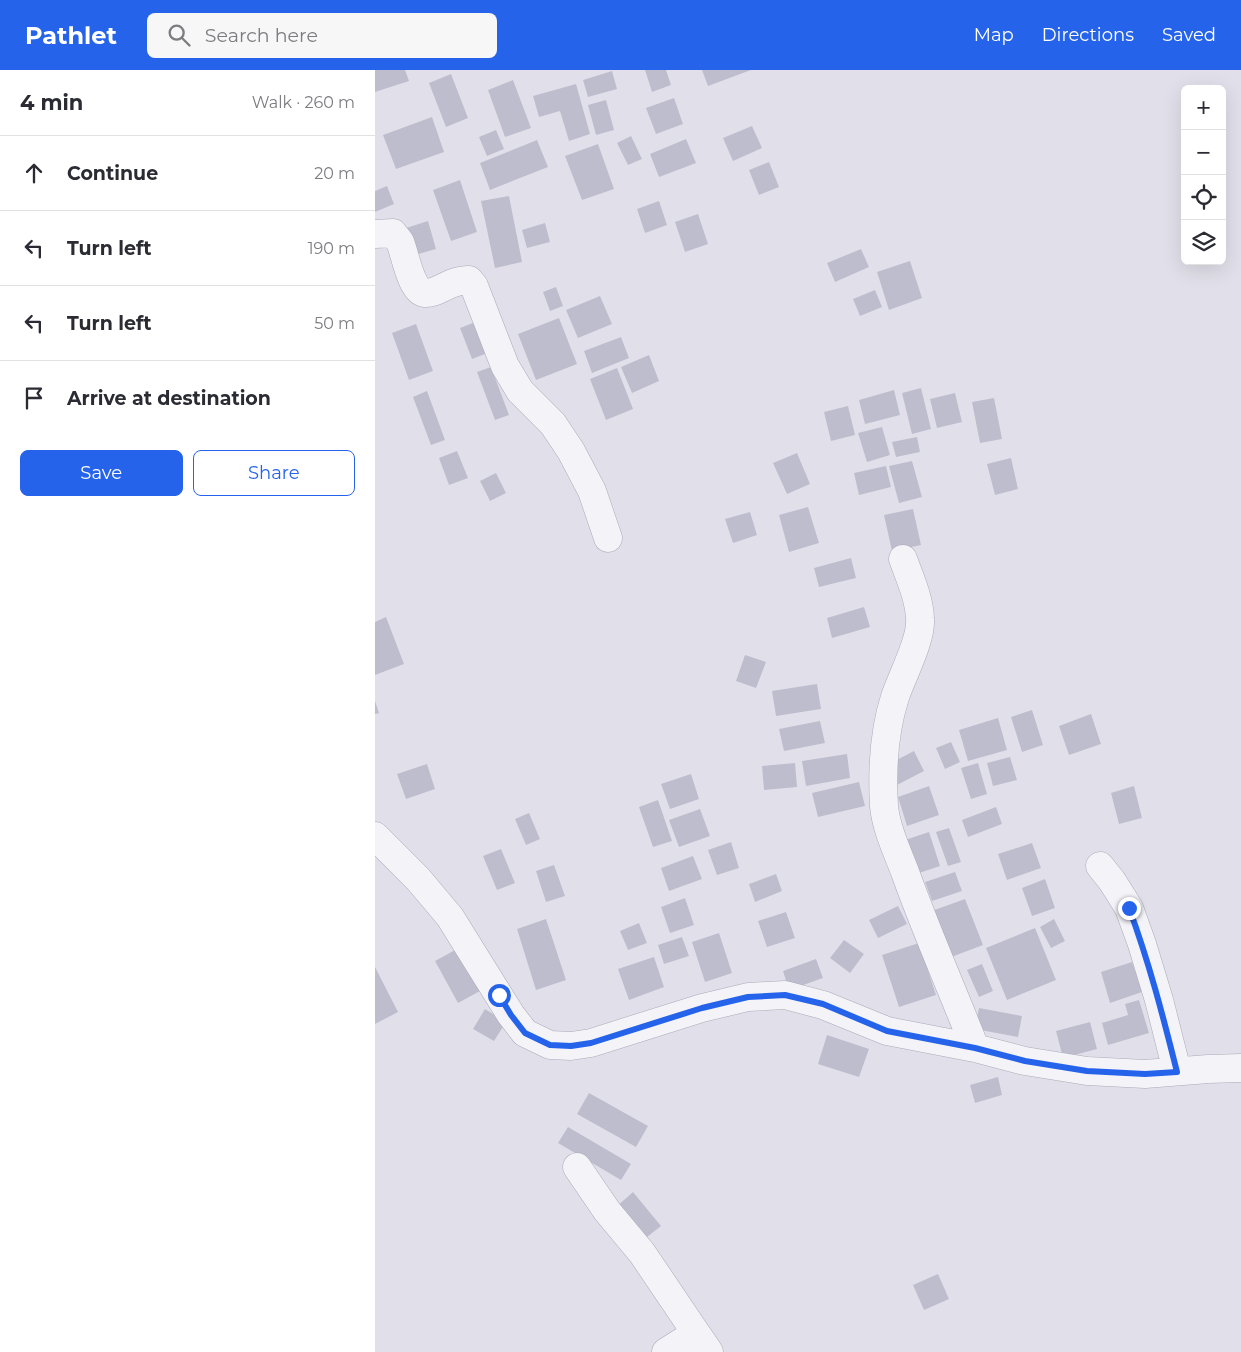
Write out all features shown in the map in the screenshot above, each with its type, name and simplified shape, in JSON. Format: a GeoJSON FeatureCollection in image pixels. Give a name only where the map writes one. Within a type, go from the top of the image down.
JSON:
{"type":"FeatureCollection","features":[{"type":"Feature","properties":{"kind":"street"},"geometry":{"type":"LineString","coordinates":[[375,234],[393,233],[399,242],[413,282],[420,292],[425,294],[460,280],[469,280],[474,286],[505,366],[520,391],[553,424],[571,451],[592,491],[608,538]]}},
{"type":"Feature","properties":{"kind":"street"},"geometry":{"type":"LineString","coordinates":[[903,559],[917,600],[920,619],[913,649],[889,722],[883,781],[884,809],[890,832],[909,884],[975,1048]]}},
{"type":"Feature","properties":{"kind":"street"},"geometry":{"type":"LineString","coordinates":[[375,836],[418,879],[450,916],[511,1015],[525,1033],[550,1045],[571,1046],[591,1043],[702,1008],[748,997],[785,995],[823,1004],[887,1031],[975,1048],[1025,1061],[1087,1071],[1145,1074],[1241,1068]]}},
{"type":"Feature","properties":{"kind":"street"},"geometry":{"type":"LineString","coordinates":[[1100,866],[1129,908],[1159,1000],[1177,1072]]}},
{"type":"Feature","properties":{"kind":"street"},"geometry":{"type":"LineString","coordinates":[[577,1167],[607,1211],[642,1253],[703,1343],[666,1352]]}},
{"type":"Feature","properties":{"kind":"building"},"geometry":{"type":"Polygon","coordinates":[[[375,70],[405,70],[409,81],[375,92],[375,70]]]}},
{"type":"Feature","properties":{"kind":"building"},"geometry":{"type":"Polygon","coordinates":[[[645,70],[666,70],[671,85],[652,92],[645,70]]]}},
{"type":"Feature","properties":{"kind":"building"},"geometry":{"type":"Polygon","coordinates":[[[702,70],[751,70],[708,86],[702,70]]]}},
{"type":"Feature","properties":{"kind":"building"},"geometry":{"type":"Polygon","coordinates":[[[612,71],[617,89],[588,97],[583,80],[612,71]]]}},
{"type":"Feature","properties":{"kind":"building"},"geometry":{"type":"Polygon","coordinates":[[[451,74],[468,118],[446,127],[429,83],[451,74]]]}},
{"type":"Feature","properties":{"kind":"building"},"geometry":{"type":"Polygon","coordinates":[[[513,80],[531,128],[505,137],[488,90],[513,80]]]}},
{"type":"Feature","properties":{"kind":"building"},"geometry":{"type":"Polygon","coordinates":[[[576,84],[590,134],[569,141],[560,111],[539,117],[533,96],[576,84]]]}},
{"type":"Feature","properties":{"kind":"building"},"geometry":{"type":"Polygon","coordinates":[[[674,98],[683,124],[656,134],[646,108],[674,98]]]}},
{"type":"Feature","properties":{"kind":"building"},"geometry":{"type":"Polygon","coordinates":[[[606,100],[614,130],[596,135],[588,105],[606,100]]]}},
{"type":"Feature","properties":{"kind":"building"},"geometry":{"type":"Polygon","coordinates":[[[432,117],[444,152],[396,169],[383,135],[432,117]]]}},
{"type":"Feature","properties":{"kind":"building"},"geometry":{"type":"Polygon","coordinates":[[[752,126],[762,148],[733,161],[723,138],[752,126]]]}},
{"type":"Feature","properties":{"kind":"building"},"geometry":{"type":"Polygon","coordinates":[[[496,130],[504,149],[487,156],[479,137],[496,130]]]}},
{"type":"Feature","properties":{"kind":"building"},"geometry":{"type":"Polygon","coordinates":[[[631,136],[642,159],[628,165],[617,143],[631,136]]]}},
{"type":"Feature","properties":{"kind":"building"},"geometry":{"type":"Polygon","coordinates":[[[686,139],[696,163],[659,177],[650,154],[686,139]]]}},
{"type":"Feature","properties":{"kind":"building"},"geometry":{"type":"Polygon","coordinates":[[[537,140],[548,167],[490,190],[480,163],[537,140]]]}},
{"type":"Feature","properties":{"kind":"building"},"geometry":{"type":"Polygon","coordinates":[[[598,144],[614,189],[582,200],[565,156],[598,144]]]}},
{"type":"Feature","properties":{"kind":"building"},"geometry":{"type":"Polygon","coordinates":[[[769,162],[779,187],[759,195],[749,170],[769,162]]]}},
{"type":"Feature","properties":{"kind":"building"},"geometry":{"type":"Polygon","coordinates":[[[460,180],[477,232],[451,241],[433,190],[460,180]]]}},
{"type":"Feature","properties":{"kind":"building"},"geometry":{"type":"Polygon","coordinates":[[[387,186],[394,204],[375,212],[375,191],[387,186]]]}},
{"type":"Feature","properties":{"kind":"building"},"geometry":{"type":"Polygon","coordinates":[[[509,196],[522,262],[495,268],[481,201],[509,196]]]}},
{"type":"Feature","properties":{"kind":"building"},"geometry":{"type":"Polygon","coordinates":[[[659,201],[667,225],[645,233],[637,209],[659,201]]]}},
{"type":"Feature","properties":{"kind":"building"},"geometry":{"type":"Polygon","coordinates":[[[698,214],[708,244],[685,252],[675,222],[698,214]]]}},
{"type":"Feature","properties":{"kind":"building"},"geometry":{"type":"Polygon","coordinates":[[[428,221],[436,249],[411,256],[403,229],[428,221]]]}},
{"type":"Feature","properties":{"kind":"building"},"geometry":{"type":"Polygon","coordinates":[[[545,223],[550,242],[527,248],[522,230],[545,223]]]}},
{"type":"Feature","properties":{"kind":"building"},"geometry":{"type":"Polygon","coordinates":[[[861,249],[869,267],[835,282],[827,263],[861,249]]]}},
{"type":"Feature","properties":{"kind":"building"},"geometry":{"type":"Polygon","coordinates":[[[910,261],[922,298],[889,310],[877,272],[910,261]]]}},
{"type":"Feature","properties":{"kind":"building"},"geometry":{"type":"Polygon","coordinates":[[[556,287],[563,306],[550,311],[543,292],[556,287]]]}},
{"type":"Feature","properties":{"kind":"building"},"geometry":{"type":"Polygon","coordinates":[[[875,290],[882,307],[860,316],[853,299],[875,290]]]}},
{"type":"Feature","properties":{"kind":"building"},"geometry":{"type":"Polygon","coordinates":[[[600,296],[612,324],[578,338],[566,310],[600,296]]]}},
{"type":"Feature","properties":{"kind":"building"},"geometry":{"type":"Polygon","coordinates":[[[559,318],[577,364],[536,380],[518,334],[559,318]]]}},
{"type":"Feature","properties":{"kind":"building"},"geometry":{"type":"Polygon","coordinates":[[[478,321],[490,352],[472,359],[460,328],[478,321]]]}},
{"type":"Feature","properties":{"kind":"building"},"geometry":{"type":"Polygon","coordinates":[[[416,324],[433,371],[409,380],[392,333],[416,324]]]}},
{"type":"Feature","properties":{"kind":"building"},"geometry":{"type":"Polygon","coordinates":[[[621,337],[629,358],[592,373],[584,351],[621,337]]]}},
{"type":"Feature","properties":{"kind":"building"},"geometry":{"type":"Polygon","coordinates":[[[649,355],[659,381],[632,393],[621,367],[649,355]]]}},
{"type":"Feature","properties":{"kind":"building"},"geometry":{"type":"Polygon","coordinates":[[[491,367],[509,415],[495,420],[477,372],[491,367]]]}},
{"type":"Feature","properties":{"kind":"building"},"geometry":{"type":"Polygon","coordinates":[[[617,368],[633,409],[606,420],[590,379],[617,368]]]}},
{"type":"Feature","properties":{"kind":"building"},"geometry":{"type":"Polygon","coordinates":[[[921,388],[931,429],[912,434],[902,393],[921,388]]]}},
{"type":"Feature","properties":{"kind":"building"},"geometry":{"type":"Polygon","coordinates":[[[894,390],[900,415],[865,424],[859,400],[894,390]]]}},
{"type":"Feature","properties":{"kind":"building"},"geometry":{"type":"Polygon","coordinates":[[[427,391],[445,440],[431,445],[413,397],[427,391]]]}},
{"type":"Feature","properties":{"kind":"building"},"geometry":{"type":"Polygon","coordinates":[[[955,393],[962,422],[937,428],[930,399],[955,393]]]}},
{"type":"Feature","properties":{"kind":"building"},"geometry":{"type":"Polygon","coordinates":[[[994,398],[1002,439],[980,443],[972,402],[994,398]]]}},
{"type":"Feature","properties":{"kind":"building"},"geometry":{"type":"Polygon","coordinates":[[[848,406],[855,435],[831,441],[824,412],[848,406]]]}},
{"type":"Feature","properties":{"kind":"building"},"geometry":{"type":"Polygon","coordinates":[[[882,427],[890,455],[867,462],[858,433],[882,427]]]}},
{"type":"Feature","properties":{"kind":"building"},"geometry":{"type":"Polygon","coordinates":[[[917,437],[920,452],[896,457],[892,442],[917,437]]]}},
{"type":"Feature","properties":{"kind":"building"},"geometry":{"type":"Polygon","coordinates":[[[457,451],[468,478],[449,485],[439,458],[457,451]]]}},
{"type":"Feature","properties":{"kind":"building"},"geometry":{"type":"Polygon","coordinates":[[[797,453],[810,484],[787,494],[773,463],[797,453]]]}},
{"type":"Feature","properties":{"kind":"building"},"geometry":{"type":"Polygon","coordinates":[[[1011,458],[1018,489],[995,495],[987,464],[1011,458]]]}},
{"type":"Feature","properties":{"kind":"building"},"geometry":{"type":"Polygon","coordinates":[[[912,461],[922,497],[899,503],[889,466],[912,461]]]}},
{"type":"Feature","properties":{"kind":"building"},"geometry":{"type":"Polygon","coordinates":[[[886,466],[891,487],[859,495],[854,473],[886,466]]]}},
{"type":"Feature","properties":{"kind":"building"},"geometry":{"type":"Polygon","coordinates":[[[496,473],[506,493],[490,501],[480,481],[496,473]]]}},
{"type":"Feature","properties":{"kind":"building"},"geometry":{"type":"Polygon","coordinates":[[[808,507],[819,543],[789,552],[779,515],[808,507]]]}},
{"type":"Feature","properties":{"kind":"building"},"geometry":{"type":"Polygon","coordinates":[[[913,509],[921,545],[892,551],[884,515],[913,509]]]}},
{"type":"Feature","properties":{"kind":"building"},"geometry":{"type":"Polygon","coordinates":[[[750,512],[757,535],[733,543],[725,519],[750,512]]]}},
{"type":"Feature","properties":{"kind":"building"},"geometry":{"type":"Polygon","coordinates":[[[851,558],[856,578],[819,587],[814,568],[851,558]]]}},
{"type":"Feature","properties":{"kind":"building"},"geometry":{"type":"Polygon","coordinates":[[[864,607],[870,627],[832,638],[827,618],[864,607]]]}},
{"type":"Feature","properties":{"kind":"building"},"geometry":{"type":"Polygon","coordinates":[[[386,617],[404,664],[375,675],[375,622],[386,617]]]}},
{"type":"Feature","properties":{"kind":"building"},"geometry":{"type":"Polygon","coordinates":[[[745,655],[766,662],[756,688],[736,681],[745,655]]]}},
{"type":"Feature","properties":{"kind":"building"},"geometry":{"type":"Polygon","coordinates":[[[817,684],[821,709],[776,716],[772,691],[817,684]]]}},
{"type":"Feature","properties":{"kind":"building"},"geometry":{"type":"Polygon","coordinates":[[[375,701],[379,713],[375,714],[375,701]]]}},
{"type":"Feature","properties":{"kind":"building"},"geometry":{"type":"Polygon","coordinates":[[[1032,710],[1043,745],[1022,752],[1011,717],[1032,710]]]}},
{"type":"Feature","properties":{"kind":"building"},"geometry":{"type":"Polygon","coordinates":[[[1091,714],[1101,744],[1069,755],[1059,726],[1091,714]]]}},
{"type":"Feature","properties":{"kind":"building"},"geometry":{"type":"Polygon","coordinates":[[[998,718],[1007,750],[968,761],[959,730],[998,718]]]}},
{"type":"Feature","properties":{"kind":"building"},"geometry":{"type":"Polygon","coordinates":[[[820,721],[825,743],[784,751],[779,729],[820,721]]]}},
{"type":"Feature","properties":{"kind":"building"},"geometry":{"type":"Polygon","coordinates":[[[951,742],[960,762],[945,769],[936,748],[951,742]]]}},
{"type":"Feature","properties":{"kind":"building"},"geometry":{"type":"Polygon","coordinates":[[[914,751],[924,771],[897,785],[887,765],[914,751]]]}},
{"type":"Feature","properties":{"kind":"building"},"geometry":{"type":"Polygon","coordinates":[[[847,754],[850,778],[806,786],[802,761],[847,754]]]}},
{"type":"Feature","properties":{"kind":"building"},"geometry":{"type":"Polygon","coordinates":[[[1010,757],[1017,780],[993,786],[987,763],[1010,757]]]}},
{"type":"Feature","properties":{"kind":"building"},"geometry":{"type":"Polygon","coordinates":[[[795,763],[797,787],[764,790],[762,766],[795,763]]]}},
{"type":"Feature","properties":{"kind":"building"},"geometry":{"type":"Polygon","coordinates":[[[978,763],[987,794],[971,799],[961,768],[978,763]]]}},
{"type":"Feature","properties":{"kind":"building"},"geometry":{"type":"Polygon","coordinates":[[[427,764],[435,789],[406,799],[397,774],[427,764]]]}},
{"type":"Feature","properties":{"kind":"building"},"geometry":{"type":"Polygon","coordinates":[[[691,774],[699,799],[670,809],[661,784],[691,774]]]}},
{"type":"Feature","properties":{"kind":"building"},"geometry":{"type":"Polygon","coordinates":[[[859,782],[865,806],[818,817],[812,793],[859,782]]]}},
{"type":"Feature","properties":{"kind":"building"},"geometry":{"type":"Polygon","coordinates":[[[929,786],[939,815],[907,826],[898,797],[929,786]]]}},
{"type":"Feature","properties":{"kind":"building"},"geometry":{"type":"Polygon","coordinates":[[[1134,786],[1142,818],[1119,824],[1111,793],[1134,786]]]}},
{"type":"Feature","properties":{"kind":"building"},"geometry":{"type":"Polygon","coordinates":[[[658,800],[672,841],[653,847],[639,807],[658,800]]]}},
{"type":"Feature","properties":{"kind":"building"},"geometry":{"type":"Polygon","coordinates":[[[996,807],[1002,824],[968,837],[962,820],[996,807]]]}},
{"type":"Feature","properties":{"kind":"building"},"geometry":{"type":"Polygon","coordinates":[[[700,809],[710,836],[679,847],[669,820],[700,809]]]}},
{"type":"Feature","properties":{"kind":"building"},"geometry":{"type":"Polygon","coordinates":[[[529,813],[540,839],[526,845],[515,819],[529,813]]]}},
{"type":"Feature","properties":{"kind":"building"},"geometry":{"type":"Polygon","coordinates":[[[949,828],[961,862],[948,866],[936,832],[949,828]]]}},
{"type":"Feature","properties":{"kind":"building"},"geometry":{"type":"Polygon","coordinates":[[[929,832],[940,866],[910,876],[899,842],[929,832]]]}},
{"type":"Feature","properties":{"kind":"building"},"geometry":{"type":"Polygon","coordinates":[[[731,842],[739,868],[717,875],[708,850],[731,842]]]}},
{"type":"Feature","properties":{"kind":"building"},"geometry":{"type":"Polygon","coordinates":[[[1032,843],[1041,868],[1007,880],[998,854],[1032,843]]]}},
{"type":"Feature","properties":{"kind":"building"},"geometry":{"type":"Polygon","coordinates":[[[501,849],[515,883],[497,890],[483,856],[501,849]]]}},
{"type":"Feature","properties":{"kind":"building"},"geometry":{"type":"Polygon","coordinates":[[[693,856],[702,879],[669,891],[661,868],[693,856]]]}},
{"type":"Feature","properties":{"kind":"building"},"geometry":{"type":"Polygon","coordinates":[[[554,865],[565,896],[546,902],[536,871],[554,865]]]}},
{"type":"Feature","properties":{"kind":"building"},"geometry":{"type":"Polygon","coordinates":[[[955,872],[962,891],[932,901],[925,882],[955,872]]]}},
{"type":"Feature","properties":{"kind":"building"},"geometry":{"type":"Polygon","coordinates":[[[776,874],[782,891],[755,902],[749,884],[776,874]]]}},
{"type":"Feature","properties":{"kind":"building"},"geometry":{"type":"Polygon","coordinates":[[[1045,879],[1055,908],[1032,916],[1022,888],[1045,879]]]}},
{"type":"Feature","properties":{"kind":"building"},"geometry":{"type":"Polygon","coordinates":[[[685,898],[694,925],[670,933],[661,907],[685,898]]]}},
{"type":"Feature","properties":{"kind":"building"},"geometry":{"type":"Polygon","coordinates":[[[965,899],[983,945],[946,959],[929,912],[965,899]]]}},
{"type":"Feature","properties":{"kind":"building"},"geometry":{"type":"Polygon","coordinates":[[[898,906],[907,924],[878,938],[869,920],[898,906]]]}},
{"type":"Feature","properties":{"kind":"building"},"geometry":{"type":"Polygon","coordinates":[[[786,912],[795,938],[767,947],[758,921],[786,912]]]}},
{"type":"Feature","properties":{"kind":"building"},"geometry":{"type":"Polygon","coordinates":[[[546,919],[566,980],[536,990],[517,929],[546,919]]]}},
{"type":"Feature","properties":{"kind":"building"},"geometry":{"type":"Polygon","coordinates":[[[1054,919],[1065,941],[1051,948],[1040,927],[1054,919]]]}},
{"type":"Feature","properties":{"kind":"building"},"geometry":{"type":"Polygon","coordinates":[[[639,923],[647,943],[628,950],[620,931],[639,923]]]}},
{"type":"Feature","properties":{"kind":"building"},"geometry":{"type":"Polygon","coordinates":[[[1035,928],[1056,980],[1007,1000],[986,948],[1035,928]]]}},
{"type":"Feature","properties":{"kind":"building"},"geometry":{"type":"Polygon","coordinates":[[[719,933],[732,973],[705,982],[692,942],[719,933]]]}},
{"type":"Feature","properties":{"kind":"building"},"geometry":{"type":"Polygon","coordinates":[[[682,937],[689,956],[664,964],[658,945],[682,937]]]}},
{"type":"Feature","properties":{"kind":"building"},"geometry":{"type":"Polygon","coordinates":[[[844,940],[864,954],[850,973],[830,958],[844,940]]]}},
{"type":"Feature","properties":{"kind":"building"},"geometry":{"type":"Polygon","coordinates":[[[919,943],[936,995],[899,1007],[882,955],[919,943]]]}},
{"type":"Feature","properties":{"kind":"building"},"geometry":{"type":"Polygon","coordinates":[[[457,949],[480,991],[458,1003],[435,961],[457,949]]]}},
{"type":"Feature","properties":{"kind":"building"},"geometry":{"type":"Polygon","coordinates":[[[654,957],[664,987],[629,1000],[618,969],[654,957]]]}},
{"type":"Feature","properties":{"kind":"building"},"geometry":{"type":"Polygon","coordinates":[[[816,959],[823,978],[789,990],[783,971],[816,959]]]}},
{"type":"Feature","properties":{"kind":"building"},"geometry":{"type":"Polygon","coordinates":[[[1132,962],[1142,992],[1110,1003],[1101,972],[1132,962]]]}},
{"type":"Feature","properties":{"kind":"building"},"geometry":{"type":"Polygon","coordinates":[[[982,964],[993,991],[979,997],[967,970],[982,964]]]}},
{"type":"Feature","properties":{"kind":"building"},"geometry":{"type":"Polygon","coordinates":[[[375,967],[398,1012],[375,1024],[375,967]]]}},
{"type":"Feature","properties":{"kind":"building"},"geometry":{"type":"Polygon","coordinates":[[[1139,1000],[1149,1033],[1108,1045],[1102,1023],[1128,1015],[1125,1004],[1139,1000]]]}},
{"type":"Feature","properties":{"kind":"building"},"geometry":{"type":"Polygon","coordinates":[[[979,1008],[1022,1016],[1018,1037],[975,1029],[979,1008]]]}},
{"type":"Feature","properties":{"kind":"building"},"geometry":{"type":"Polygon","coordinates":[[[485,1009],[506,1022],[494,1041],[473,1029],[485,1009]]]}},
{"type":"Feature","properties":{"kind":"building"},"geometry":{"type":"Polygon","coordinates":[[[1090,1022],[1097,1049],[1063,1058],[1056,1031],[1090,1022]]]}},
{"type":"Feature","properties":{"kind":"building"},"geometry":{"type":"Polygon","coordinates":[[[827,1035],[869,1049],[859,1077],[818,1064],[827,1035]]]}},
{"type":"Feature","properties":{"kind":"building"},"geometry":{"type":"Polygon","coordinates":[[[998,1077],[1002,1095],[975,1103],[970,1085],[998,1077]]]}},
{"type":"Feature","properties":{"kind":"building"},"geometry":{"type":"Polygon","coordinates":[[[589,1093],[648,1126],[636,1147],[577,1114],[589,1093]]]}},
{"type":"Feature","properties":{"kind":"building"},"geometry":{"type":"Polygon","coordinates":[[[568,1127],[631,1164],[621,1180],[558,1143],[568,1127]]]}},
{"type":"Feature","properties":{"kind":"building"},"geometry":{"type":"Polygon","coordinates":[[[633,1192],[661,1226],[642,1241],[615,1208],[633,1192]]]}},
{"type":"Feature","properties":{"kind":"building"},"geometry":{"type":"Polygon","coordinates":[[[938,1274],[949,1299],[924,1310],[913,1285],[938,1274]]]}},
{"type":"Feature","properties":{"kind":"route"},"geometry":{"type":"LineString","coordinates":[[499,995],[525,1033],[550,1045],[571,1046],[591,1043],[702,1008],[748,997],[785,995],[823,1004],[887,1031],[975,1048],[1025,1061],[1087,1071],[1145,1074],[1177,1072],[1159,1000],[1129,908]]}}]}
